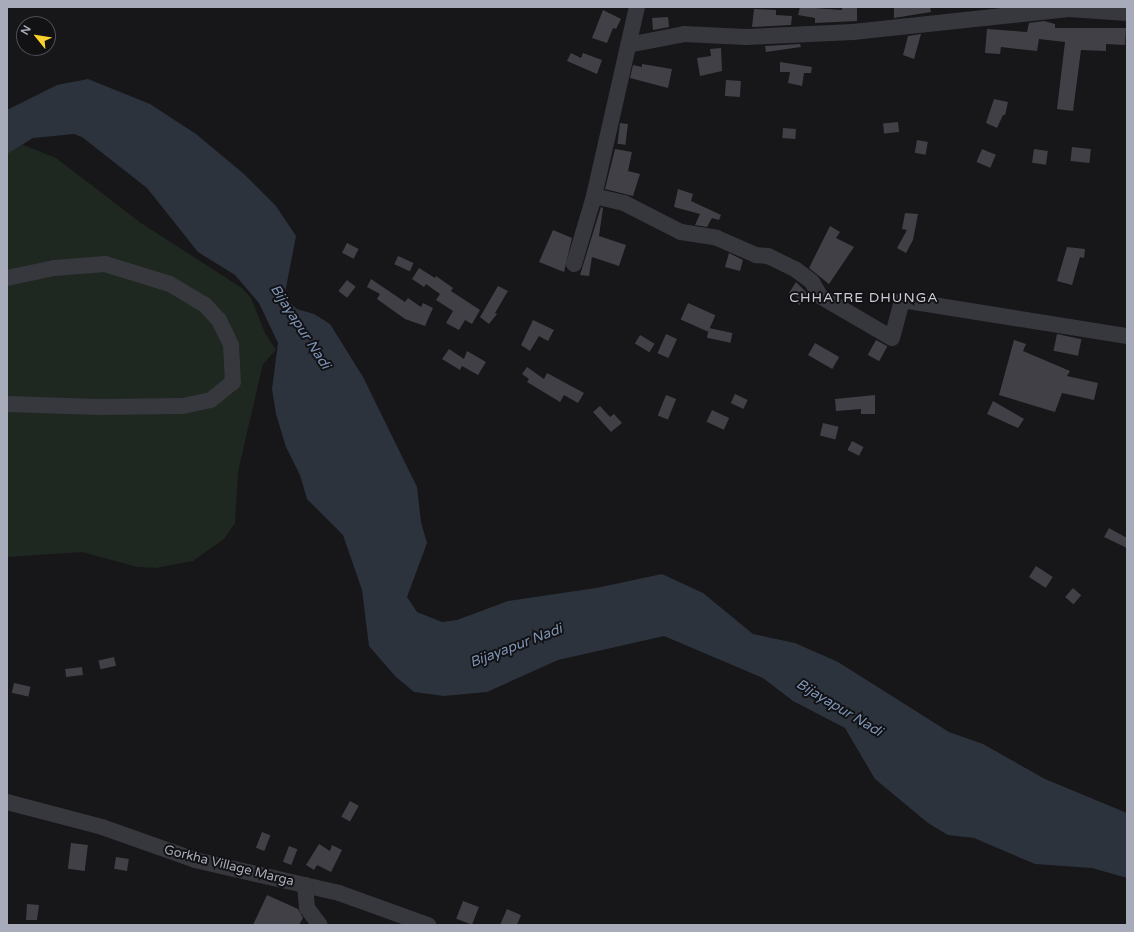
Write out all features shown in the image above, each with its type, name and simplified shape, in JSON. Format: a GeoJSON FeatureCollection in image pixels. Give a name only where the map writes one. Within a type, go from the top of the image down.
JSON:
{"type":"FeatureCollection","features":[{"type":"Feature","properties":{"kind":"street"},"geometry":{"type":"LineString","coordinates":[[574,264],[594,196],[637,7]]}},
{"type":"Feature","properties":{"kind":"street"},"geometry":{"type":"LineString","coordinates":[[628,45],[684,34],[746,37],[853,32],[1069,9],[1127,13]]}},
{"type":"Feature","properties":{"kind":"street"},"geometry":{"type":"LineString","coordinates":[[594,196],[624,203],[681,232],[717,238],[756,255],[768,256],[795,269],[812,282],[820,296],[892,338],[902,300],[1127,336]]}},
{"type":"Feature","properties":{"kind":"street"},"geometry":{"type":"LineString","coordinates":[[7,278],[54,268],[105,264],[170,284],[205,305],[220,320],[231,345],[233,382],[211,400],[183,406],[98,407],[7,404]]}},
{"type":"Feature","properties":{"kind":"street","name":"Gorkha Village Marga"},"geometry":{"type":"LineString","coordinates":[[7,802],[102,827],[194,860],[304,885],[371,904],[428,925]]}},
{"type":"Feature","properties":{"kind":"street"},"geometry":{"type":"LineString","coordinates":[[304,885],[307,908],[320,925]]}},
{"type":"Feature","properties":{"kind":"shaded area"},"geometry":{"type":"Polygon","coordinates":[[[7,127],[21,144],[56,158],[141,223],[242,288],[251,298],[265,333],[276,350],[263,364],[238,472],[235,523],[224,539],[193,561],[156,568],[137,567],[82,552],[7,557],[7,127]]]}},
{"type":"Feature","properties":{"kind":"water","name":"Bijayapur Nadi"},"geometry":{"type":"Polygon","coordinates":[[[88,79],[150,104],[196,134],[244,174],[276,206],[296,236],[284,298],[297,309],[314,314],[330,324],[363,377],[417,487],[421,522],[427,543],[407,597],[417,612],[442,622],[457,620],[508,601],[596,588],[662,574],[703,593],[753,634],[795,643],[838,662],[949,732],[983,744],[1045,779],[1127,813],[1127,878],[1092,868],[1035,864],[974,838],[948,835],[928,823],[875,779],[845,728],[793,701],[763,678],[664,636],[558,660],[487,692],[444,696],[414,692],[395,676],[369,646],[362,590],[343,535],[307,499],[300,475],[286,447],[276,414],[272,389],[278,343],[259,303],[235,275],[198,252],[147,188],[82,137],[74,134],[33,138],[7,154],[7,110],[57,85],[88,79]]]}},
{"type":"Feature","properties":{"kind":"building"},"geometry":{"type":"Polygon","coordinates":[[[800,7],[842,10],[842,7],[857,7],[857,21],[815,23],[815,18],[798,15],[800,7]]]}},
{"type":"Feature","properties":{"kind":"building"},"geometry":{"type":"Polygon","coordinates":[[[894,7],[930,7],[931,12],[894,18],[894,7]]]}},
{"type":"Feature","properties":{"kind":"building"},"geometry":{"type":"Polygon","coordinates":[[[754,9],[776,10],[776,15],[792,16],[791,25],[752,27],[754,9]]]}},
{"type":"Feature","properties":{"kind":"building"},"geometry":{"type":"Polygon","coordinates":[[[603,10],[621,19],[616,29],[613,28],[607,43],[592,38],[603,10]]]}},
{"type":"Feature","properties":{"kind":"building"},"geometry":{"type":"Polygon","coordinates":[[[668,17],[669,27],[653,30],[652,18],[668,17]]]}},
{"type":"Feature","properties":{"kind":"building"},"geometry":{"type":"Polygon","coordinates":[[[1044,21],[1055,24],[1055,28],[1126,28],[1125,45],[1106,44],[1106,51],[1081,50],[1073,111],[1057,109],[1065,42],[1039,39],[1037,51],[1001,47],[1000,54],[985,53],[987,29],[1027,32],[1029,23],[1044,21]]]}},
{"type":"Feature","properties":{"kind":"building"},"geometry":{"type":"Polygon","coordinates":[[[921,34],[914,59],[903,55],[908,36],[921,34]]]}},
{"type":"Feature","properties":{"kind":"building"},"geometry":{"type":"Polygon","coordinates":[[[800,44],[801,47],[766,52],[765,46],[800,44]]]}},
{"type":"Feature","properties":{"kind":"building"},"geometry":{"type":"Polygon","coordinates":[[[721,48],[722,71],[700,76],[697,58],[711,56],[710,49],[721,48]]]}},
{"type":"Feature","properties":{"kind":"building"},"geometry":{"type":"Polygon","coordinates":[[[571,53],[581,58],[583,53],[602,60],[597,74],[567,61],[571,53]]]}},
{"type":"Feature","properties":{"kind":"building"},"geometry":{"type":"Polygon","coordinates":[[[780,62],[812,67],[811,73],[804,73],[802,86],[788,83],[790,72],[780,72],[780,62]]]}},
{"type":"Feature","properties":{"kind":"building"},"geometry":{"type":"Polygon","coordinates":[[[642,64],[672,69],[668,88],[630,78],[633,65],[642,67],[642,64]]]}},
{"type":"Feature","properties":{"kind":"building"},"geometry":{"type":"Polygon","coordinates":[[[726,80],[741,81],[740,97],[725,96],[726,80]]]}},
{"type":"Feature","properties":{"kind":"building"},"geometry":{"type":"Polygon","coordinates":[[[994,99],[1008,102],[1005,115],[1003,115],[997,128],[986,123],[994,99]]]}},
{"type":"Feature","properties":{"kind":"building"},"geometry":{"type":"Polygon","coordinates":[[[898,122],[899,132],[884,134],[883,124],[898,122]]]}},
{"type":"Feature","properties":{"kind":"building"},"geometry":{"type":"Polygon","coordinates":[[[620,123],[628,124],[625,145],[617,144],[620,123]]]}},
{"type":"Feature","properties":{"kind":"building"},"geometry":{"type":"Polygon","coordinates":[[[783,128],[796,129],[795,139],[782,138],[783,128]]]}},
{"type":"Feature","properties":{"kind":"building"},"geometry":{"type":"Polygon","coordinates":[[[917,140],[928,142],[926,155],[915,153],[917,140]]]}},
{"type":"Feature","properties":{"kind":"building"},"geometry":{"type":"Polygon","coordinates":[[[1072,147],[1091,149],[1089,163],[1071,161],[1072,147]]]}},
{"type":"Feature","properties":{"kind":"building"},"geometry":{"type":"Polygon","coordinates":[[[615,149],[632,152],[628,171],[640,174],[633,196],[605,189],[615,149]]]}},
{"type":"Feature","properties":{"kind":"building"},"geometry":{"type":"Polygon","coordinates":[[[982,149],[996,155],[990,168],[977,162],[982,149]]]}},
{"type":"Feature","properties":{"kind":"building"},"geometry":{"type":"Polygon","coordinates":[[[1034,149],[1048,151],[1046,165],[1032,163],[1034,149]]]}},
{"type":"Feature","properties":{"kind":"building"},"geometry":{"type":"Polygon","coordinates":[[[678,189],[693,194],[691,201],[721,215],[719,220],[712,218],[707,227],[695,225],[700,214],[674,207],[678,189]]]}},
{"type":"Feature","properties":{"kind":"building"},"geometry":{"type":"Polygon","coordinates":[[[601,207],[603,208],[599,236],[626,245],[619,266],[592,257],[589,276],[580,275],[601,207]]]}},
{"type":"Feature","properties":{"kind":"building"},"geometry":{"type":"Polygon","coordinates":[[[905,213],[918,214],[913,240],[906,253],[897,248],[907,230],[902,229],[905,213]]]}},
{"type":"Feature","properties":{"kind":"building"},"geometry":{"type":"Polygon","coordinates":[[[830,226],[840,232],[836,238],[854,247],[829,284],[809,268],[830,226]]]}},
{"type":"Feature","properties":{"kind":"building"},"geometry":{"type":"Polygon","coordinates":[[[553,230],[572,238],[564,272],[539,262],[553,230]]]}},
{"type":"Feature","properties":{"kind":"building"},"geometry":{"type":"Polygon","coordinates":[[[347,243],[359,249],[354,259],[342,253],[347,243]]]}},
{"type":"Feature","properties":{"kind":"building"},"geometry":{"type":"Polygon","coordinates":[[[1067,247],[1085,249],[1084,258],[1080,257],[1072,285],[1057,281],[1067,247]]]}},
{"type":"Feature","properties":{"kind":"building"},"geometry":{"type":"Polygon","coordinates":[[[729,253],[743,260],[740,271],[725,267],[729,253]]]}},
{"type":"Feature","properties":{"kind":"building"},"geometry":{"type":"Polygon","coordinates":[[[398,256],[414,263],[410,271],[394,264],[398,256]]]}},
{"type":"Feature","properties":{"kind":"building"},"geometry":{"type":"Polygon","coordinates":[[[419,268],[435,278],[436,276],[453,288],[451,291],[480,310],[472,324],[465,320],[459,330],[446,323],[453,311],[436,300],[440,294],[426,284],[424,287],[412,279],[419,268]]]}},
{"type":"Feature","properties":{"kind":"building"},"geometry":{"type":"Polygon","coordinates":[[[371,279],[405,302],[408,298],[421,307],[423,303],[433,308],[425,326],[405,319],[377,299],[380,294],[367,287],[371,279]]]}},
{"type":"Feature","properties":{"kind":"building"},"geometry":{"type":"Polygon","coordinates":[[[347,280],[356,287],[347,298],[338,291],[347,280]]]}},
{"type":"Feature","properties":{"kind":"building"},"geometry":{"type":"Polygon","coordinates":[[[796,282],[807,293],[800,305],[796,303],[798,298],[789,293],[796,282]]]}},
{"type":"Feature","properties":{"kind":"building"},"geometry":{"type":"Polygon","coordinates":[[[498,286],[508,291],[495,313],[497,314],[489,324],[480,317],[498,286]]]}},
{"type":"Feature","properties":{"kind":"building"},"geometry":{"type":"Polygon","coordinates":[[[688,303],[715,315],[708,332],[681,319],[688,303]]]}},
{"type":"Feature","properties":{"kind":"building"},"geometry":{"type":"Polygon","coordinates":[[[533,320],[554,330],[548,341],[539,336],[530,351],[521,345],[533,320]]]}},
{"type":"Feature","properties":{"kind":"building"},"geometry":{"type":"Polygon","coordinates":[[[709,328],[732,333],[730,343],[707,338],[709,328]]]}},
{"type":"Feature","properties":{"kind":"building"},"geometry":{"type":"Polygon","coordinates":[[[666,334],[677,339],[668,358],[657,353],[666,334]]]}},
{"type":"Feature","properties":{"kind":"building"},"geometry":{"type":"Polygon","coordinates":[[[1057,334],[1081,339],[1078,356],[1053,351],[1057,334]]]}},
{"type":"Feature","properties":{"kind":"building"},"geometry":{"type":"Polygon","coordinates":[[[640,335],[655,344],[649,352],[635,344],[640,335]]]}},
{"type":"Feature","properties":{"kind":"building"},"geometry":{"type":"Polygon","coordinates":[[[876,340],[887,346],[879,361],[868,355],[876,340]]]}},
{"type":"Feature","properties":{"kind":"building"},"geometry":{"type":"Polygon","coordinates":[[[1014,340],[1026,344],[1023,351],[1070,371],[1067,376],[1098,383],[1094,400],[1062,393],[1055,412],[999,395],[1014,340]]]}},
{"type":"Feature","properties":{"kind":"building"},"geometry":{"type":"Polygon","coordinates":[[[815,343],[839,357],[832,369],[808,355],[815,343]]]}},
{"type":"Feature","properties":{"kind":"building"},"geometry":{"type":"Polygon","coordinates":[[[449,349],[464,359],[467,351],[486,362],[478,375],[462,366],[460,370],[442,359],[449,349]]]}},
{"type":"Feature","properties":{"kind":"building"},"geometry":{"type":"Polygon","coordinates":[[[527,367],[544,379],[547,373],[584,393],[578,403],[564,395],[560,402],[527,382],[529,379],[522,374],[527,367]]]}},
{"type":"Feature","properties":{"kind":"building"},"geometry":{"type":"Polygon","coordinates":[[[735,394],[748,400],[743,409],[731,403],[735,394]]]}},
{"type":"Feature","properties":{"kind":"building"},"geometry":{"type":"Polygon","coordinates":[[[666,395],[676,399],[668,420],[658,415],[666,395]]]}},
{"type":"Feature","properties":{"kind":"building"},"geometry":{"type":"Polygon","coordinates":[[[875,395],[875,414],[861,414],[861,409],[836,411],[835,399],[875,395]]]}},
{"type":"Feature","properties":{"kind":"building"},"geometry":{"type":"Polygon","coordinates":[[[993,401],[1024,419],[1018,428],[987,414],[993,401]]]}},
{"type":"Feature","properties":{"kind":"building"},"geometry":{"type":"Polygon","coordinates":[[[600,406],[610,417],[614,414],[622,423],[611,432],[593,412],[600,406]]]}},
{"type":"Feature","properties":{"kind":"building"},"geometry":{"type":"Polygon","coordinates":[[[712,410],[729,418],[724,430],[707,422],[712,410]]]}},
{"type":"Feature","properties":{"kind":"building"},"geometry":{"type":"Polygon","coordinates":[[[823,423],[839,427],[835,439],[820,436],[823,423]]]}},
{"type":"Feature","properties":{"kind":"building"},"geometry":{"type":"Polygon","coordinates":[[[852,441],[864,447],[859,456],[847,450],[852,441]]]}},
{"type":"Feature","properties":{"kind":"building"},"geometry":{"type":"Polygon","coordinates":[[[1109,528],[1127,538],[1127,548],[1104,537],[1109,528]]]}},
{"type":"Feature","properties":{"kind":"building"},"geometry":{"type":"Polygon","coordinates":[[[1036,566],[1053,577],[1046,588],[1029,577],[1036,566]]]}},
{"type":"Feature","properties":{"kind":"building"},"geometry":{"type":"Polygon","coordinates":[[[1073,588],[1081,595],[1073,604],[1065,597],[1073,588]]]}},
{"type":"Feature","properties":{"kind":"building"},"geometry":{"type":"Polygon","coordinates":[[[114,657],[116,666],[100,669],[98,661],[114,657]]]}},
{"type":"Feature","properties":{"kind":"building"},"geometry":{"type":"Polygon","coordinates":[[[82,667],[83,675],[66,677],[65,669],[82,667]]]}},
{"type":"Feature","properties":{"kind":"building"},"geometry":{"type":"Polygon","coordinates":[[[14,683],[31,687],[28,697],[12,693],[14,683]]]}},
{"type":"Feature","properties":{"kind":"building"},"geometry":{"type":"Polygon","coordinates":[[[350,801],[359,806],[350,822],[341,817],[350,801]]]}},
{"type":"Feature","properties":{"kind":"building"},"geometry":{"type":"Polygon","coordinates":[[[262,832],[270,835],[264,851],[256,848],[262,832]]]}},
{"type":"Feature","properties":{"kind":"building"},"geometry":{"type":"Polygon","coordinates":[[[71,843],[88,845],[85,871],[68,869],[71,843]]]}},
{"type":"Feature","properties":{"kind":"building"},"geometry":{"type":"Polygon","coordinates":[[[319,844],[330,851],[332,845],[342,850],[331,872],[317,865],[314,870],[306,865],[319,844]]]}},
{"type":"Feature","properties":{"kind":"building"},"geometry":{"type":"Polygon","coordinates":[[[289,846],[297,849],[291,865],[283,862],[289,846]]]}},
{"type":"Feature","properties":{"kind":"building"},"geometry":{"type":"Polygon","coordinates":[[[116,857],[129,859],[127,871],[114,869],[116,857]]]}},
{"type":"Feature","properties":{"kind":"building"},"geometry":{"type":"Polygon","coordinates":[[[267,895],[298,909],[303,918],[299,925],[253,925],[267,895]]]}},
{"type":"Feature","properties":{"kind":"building"},"geometry":{"type":"Polygon","coordinates":[[[463,901],[479,907],[472,925],[456,919],[463,901]]]}},
{"type":"Feature","properties":{"kind":"building"},"geometry":{"type":"Polygon","coordinates":[[[27,904],[39,905],[37,920],[26,920],[27,904]]]}},
{"type":"Feature","properties":{"kind":"building"},"geometry":{"type":"Polygon","coordinates":[[[507,909],[521,915],[517,925],[500,925],[507,909]]]}},
{"type":"Feature","properties":{"kind":"district","name":"CHHATRE DHUNGA"},"geometry":{"type":"Point","coordinates":[864,298]}}]}
